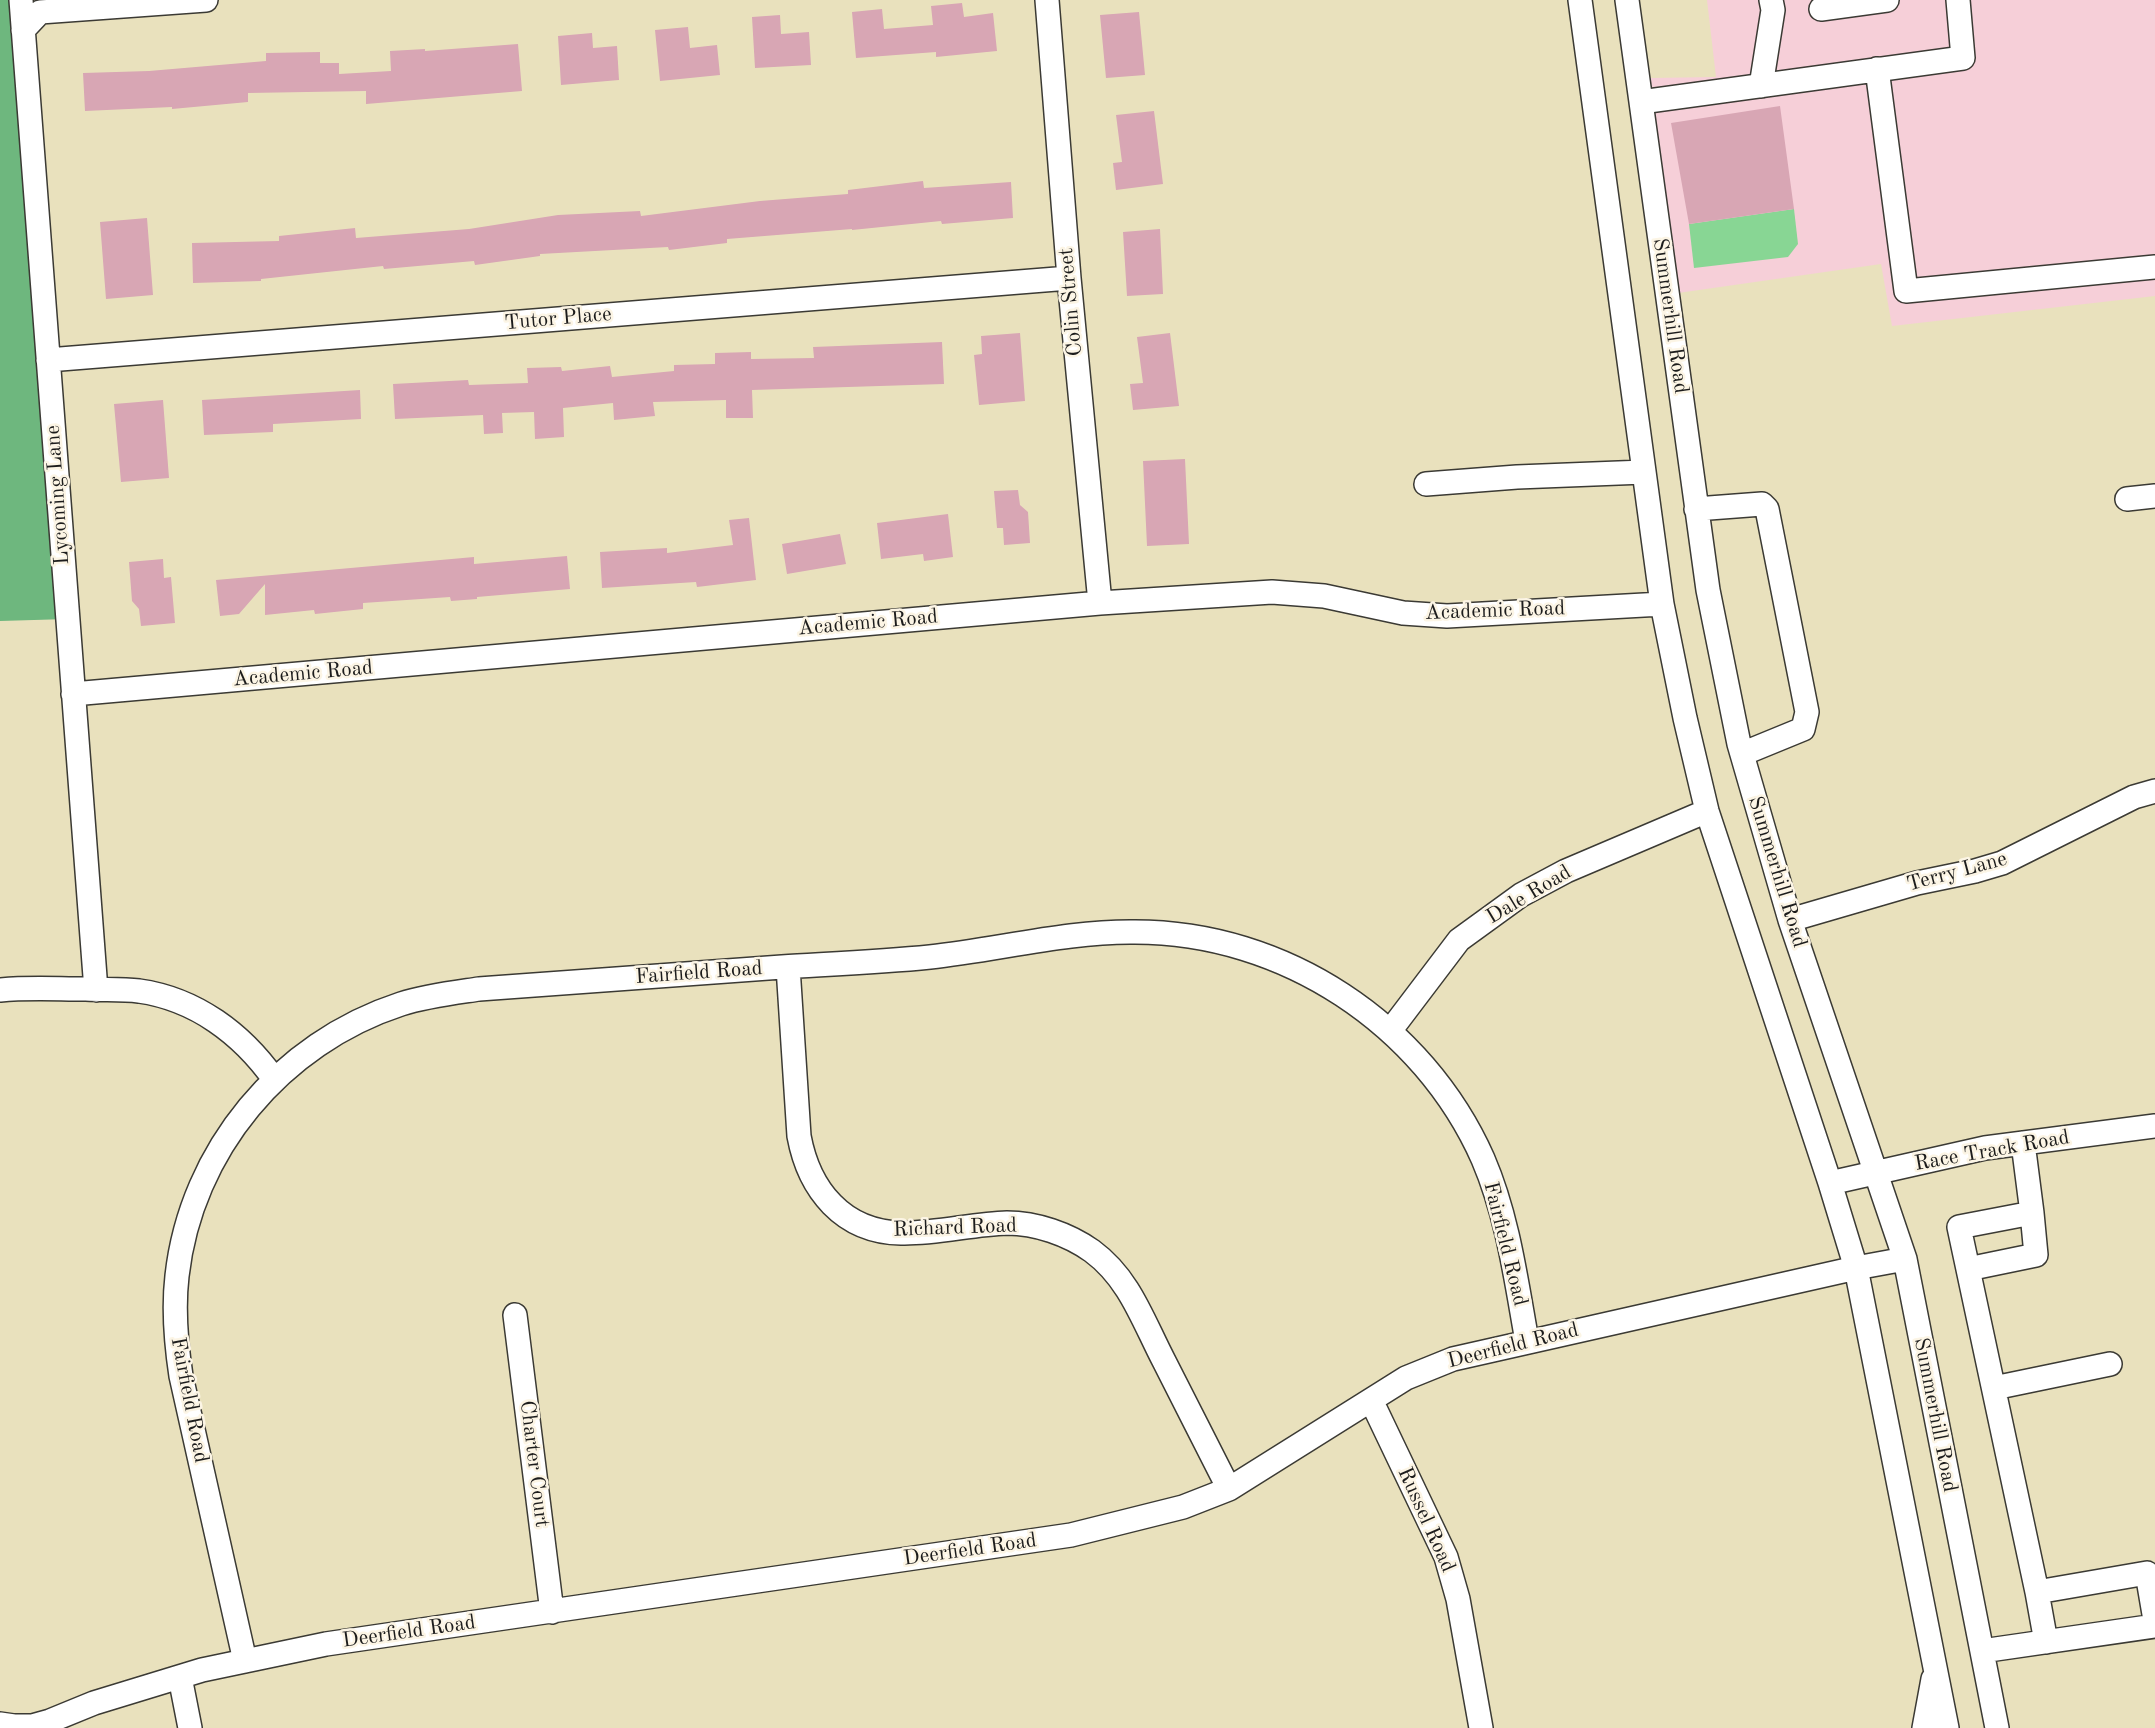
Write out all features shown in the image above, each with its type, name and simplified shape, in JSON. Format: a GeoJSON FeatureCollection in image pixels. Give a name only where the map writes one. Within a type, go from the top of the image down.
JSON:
{"type":"FeatureCollection","features":[{"type":"Feature","properties":{"kind":"street","name":"Lycoming Lane"},"geometry":{"type":"LineString","coordinates":[[21,0],[96,989]]}},
{"type":"Feature","properties":{"kind":"street"},"geometry":{"type":"LineString","coordinates":[[23,30],[40,12],[206,0]]}},
{"type":"Feature","properties":{"kind":"street","name":"Colin Street"},"geometry":{"type":"LineString","coordinates":[[1047,0],[1069,278],[1100,603]]}},
{"type":"Feature","properties":{"kind":"street"},"geometry":{"type":"LineString","coordinates":[[1580,0],[1662,604],[1685,718],[1707,811],[1856,1268],[1947,1728]]}},
{"type":"Feature","properties":{"kind":"street","name":"Summerhill Road"},"geometry":{"type":"LineString","coordinates":[[1627,0],[1708,590],[1742,754],[1790,920],[1905,1259],[1997,1728]]}},
{"type":"Feature","properties":{"kind":"street"},"geometry":{"type":"LineString","coordinates":[[1761,86],[1773,10],[1771,0]]}},
{"type":"Feature","properties":{"kind":"street"},"geometry":{"type":"LineString","coordinates":[[1821,9],[1888,0]]}},
{"type":"Feature","properties":{"kind":"street"},"geometry":{"type":"LineString","coordinates":[[1641,102],[1963,58],[1958,0]]}},
{"type":"Feature","properties":{"kind":"street"},"geometry":{"type":"LineString","coordinates":[[1877,69],[1906,291],[2155,267]]}},
{"type":"Feature","properties":{"kind":"street","name":"Tutor Place"},"geometry":{"type":"LineString","coordinates":[[48,360],[1069,278]]}},
{"type":"Feature","properties":{"kind":"street"},"geometry":{"type":"LineString","coordinates":[[1426,484],[1644,472]]}},
{"type":"Feature","properties":{"kind":"street"},"geometry":{"type":"LineString","coordinates":[[2127,499],[2155,496]]}},
{"type":"Feature","properties":{"kind":"street"},"geometry":{"type":"LineString","coordinates":[[1696,509],[1762,504],[1767,509],[1807,712],[1803,729],[1742,754]]}},
{"type":"Feature","properties":{"kind":"street","name":"Academic Road"},"geometry":{"type":"LineString","coordinates":[[74,694],[1100,603],[1272,592],[1324,596],[1404,613],[1447,616],[1662,604]]}},
{"type":"Feature","properties":{"kind":"street","name":"Terry Lane"},"geometry":{"type":"LineString","coordinates":[[1790,920],[1917,883],[2002,863],[2134,797],[2155,790]]}},
{"type":"Feature","properties":{"kind":"street","name":"Dale Road"},"geometry":{"type":"LineString","coordinates":[[1390,1031],[1459,940],[1521,895],[1566,871],[1707,811]]}},
{"type":"Feature","properties":{"kind":"street","name":"Fairfield Road"},"geometry":{"type":"LineString","coordinates":[[245,1661],[181,1376],[176,1343],[177,1275],[192,1209],[204,1177],[220,1148],[239,1119],[274,1079],[311,1048],[340,1030],[391,1007],[435,995],[479,989],[930,957],[1096,934],[1175,934],[1215,940],[1254,951],[1291,965],[1360,1006],[1419,1059],[1444,1090],[1483,1160],[1497,1197],[1527,1341]]}},
{"type":"Feature","properties":{"kind":"street","name":"Richard Road"},"geometry":{"type":"LineString","coordinates":[[788,967],[799,1136],[803,1158],[811,1178],[824,1196],[840,1212],[880,1231],[902,1233],[1023,1224],[1054,1231],[1082,1244],[1117,1274],[1135,1300],[1147,1329],[1229,1489]]}},
{"type":"Feature","properties":{"kind":"street"},"geometry":{"type":"LineString","coordinates":[[0,990],[96,989],[142,992],[172,999],[200,1011],[233,1033],[248,1046],[274,1079]]}},
{"type":"Feature","properties":{"kind":"street","name":"Race Track Road"},"geometry":{"type":"LineString","coordinates":[[1830,1183],[1985,1148],[2155,1126]]}},
{"type":"Feature","properties":{"kind":"street"},"geometry":{"type":"LineString","coordinates":[[1968,1269],[2036,1255],[2023,1143]]}},
{"type":"Feature","properties":{"kind":"street"},"geometry":{"type":"LineString","coordinates":[[2032,1213],[1959,1227],[2046,1642]]}},
{"type":"Feature","properties":{"kind":"street","name":"Deerfield Road"},"geometry":{"type":"LineString","coordinates":[[0,1724],[32,1726],[94,1703],[202,1670],[326,1644],[1071,1535],[1183,1507],[1229,1489],[1406,1378],[1453,1359],[1905,1259]]}},
{"type":"Feature","properties":{"kind":"street","name":"Charter Court"},"geometry":{"type":"LineString","coordinates":[[515,1315],[552,1612]]}},
{"type":"Feature","properties":{"kind":"street"},"geometry":{"type":"LineString","coordinates":[[1994,1388],[2110,1364]]}},
{"type":"Feature","properties":{"kind":"street","name":"Russel Road"},"geometry":{"type":"LineString","coordinates":[[1371,1400],[1446,1557],[1458,1599],[1481,1728]]}},
{"type":"Feature","properties":{"kind":"street"},"geometry":{"type":"LineString","coordinates":[[2037,1591],[2147,1573],[2155,1620]]}},
{"type":"Feature","properties":{"kind":"street"},"geometry":{"type":"LineString","coordinates":[[1982,1651],[2155,1626]]}},
{"type":"Feature","properties":{"kind":"street"},"geometry":{"type":"LineString","coordinates":[[1924,1728],[1935,1666]]}},
{"type":"Feature","properties":{"kind":"street"},"geometry":{"type":"LineString","coordinates":[[180,1677],[190,1728]]}},
{"type":"Feature","properties":{"kind":"shaded area"},"geometry":{"type":"Polygon","coordinates":[[[1707,0],[2155,0],[2155,296],[1892,326],[1881,264],[1678,293],[1650,78],[1716,77],[1707,0]]]}},
{"type":"Feature","properties":{"kind":"green space"},"geometry":{"type":"Polygon","coordinates":[[[0,0],[22,0],[68,619],[0,621],[0,0]]]}},
{"type":"Feature","properties":{"kind":"green space"},"geometry":{"type":"Polygon","coordinates":[[[1794,209],[1798,244],[1788,257],[1694,268],[1689,224],[1794,209]]]}},
{"type":"Feature","properties":{"kind":"building"},"geometry":{"type":"Polygon","coordinates":[[[962,3],[964,17],[993,13],[997,51],[936,57],[936,52],[856,58],[852,12],[882,9],[884,29],[933,25],[931,6],[962,3]]]}},
{"type":"Feature","properties":{"kind":"building"},"geometry":{"type":"Polygon","coordinates":[[[1139,12],[1145,75],[1106,78],[1100,15],[1139,12]]]}},
{"type":"Feature","properties":{"kind":"building"},"geometry":{"type":"Polygon","coordinates":[[[780,15],[781,34],[809,32],[811,65],[755,68],[752,17],[780,15]]]}},
{"type":"Feature","properties":{"kind":"building"},"geometry":{"type":"Polygon","coordinates":[[[688,27],[690,48],[717,45],[720,75],[660,81],[655,30],[688,27]]]}},
{"type":"Feature","properties":{"kind":"building"},"geometry":{"type":"Polygon","coordinates":[[[592,33],[593,48],[617,46],[619,80],[561,85],[558,36],[592,33]]]}},
{"type":"Feature","properties":{"kind":"building"},"geometry":{"type":"Polygon","coordinates":[[[518,44],[522,91],[366,104],[366,91],[248,93],[248,102],[172,109],[85,111],[83,73],[149,71],[266,61],[266,53],[320,52],[320,63],[339,63],[339,74],[391,71],[390,51],[518,44]]]}},
{"type":"Feature","properties":{"kind":"building"},"geometry":{"type":"Polygon","coordinates":[[[1780,106],[1794,209],[1689,224],[1671,123],[1780,106]]]}},
{"type":"Feature","properties":{"kind":"building"},"geometry":{"type":"Polygon","coordinates":[[[1154,111],[1163,184],[1116,190],[1113,163],[1122,162],[1116,115],[1154,111]]]}},
{"type":"Feature","properties":{"kind":"building"},"geometry":{"type":"Polygon","coordinates":[[[923,181],[924,188],[1011,182],[1013,218],[942,224],[941,221],[727,239],[727,243],[669,250],[668,247],[540,254],[475,265],[474,261],[384,269],[383,266],[261,281],[193,283],[192,243],[279,241],[279,236],[355,228],[356,238],[469,229],[558,215],[640,211],[641,216],[760,201],[848,194],[848,190],[923,181]]]}},
{"type":"Feature","properties":{"kind":"building"},"geometry":{"type":"Polygon","coordinates":[[[147,218],[153,295],[106,299],[100,222],[147,218]]]}},
{"type":"Feature","properties":{"kind":"building"},"geometry":{"type":"Polygon","coordinates":[[[1160,229],[1163,294],[1127,296],[1123,232],[1160,229]]]}},
{"type":"Feature","properties":{"kind":"building"},"geometry":{"type":"Polygon","coordinates":[[[1020,333],[1025,401],[979,405],[974,355],[982,354],[981,336],[1020,333]]]}},
{"type":"Feature","properties":{"kind":"building"},"geometry":{"type":"Polygon","coordinates":[[[1170,333],[1179,406],[1133,410],[1130,384],[1143,383],[1137,337],[1170,333]]]}},
{"type":"Feature","properties":{"kind":"building"},"geometry":{"type":"Polygon","coordinates":[[[942,342],[944,384],[752,390],[753,418],[726,418],[726,400],[653,402],[655,416],[614,420],[613,403],[563,408],[564,437],[535,439],[534,412],[502,413],[503,433],[484,434],[483,415],[395,419],[393,384],[468,380],[469,385],[528,383],[527,368],[561,367],[562,371],[610,366],[612,377],[674,371],[674,365],[715,364],[715,353],[751,352],[751,359],[814,358],[813,347],[942,342]]]}},
{"type":"Feature","properties":{"kind":"building"},"geometry":{"type":"Polygon","coordinates":[[[360,390],[361,419],[273,424],[273,432],[204,435],[202,400],[360,390]]]}},
{"type":"Feature","properties":{"kind":"building"},"geometry":{"type":"Polygon","coordinates":[[[163,400],[169,478],[121,482],[114,404],[163,400]]]}},
{"type":"Feature","properties":{"kind":"building"},"geometry":{"type":"Polygon","coordinates":[[[1185,459],[1189,544],[1147,546],[1143,461],[1185,459]]]}},
{"type":"Feature","properties":{"kind":"building"},"geometry":{"type":"Polygon","coordinates":[[[1018,490],[1020,505],[1028,512],[1030,543],[1004,545],[1003,528],[997,528],[994,491],[1018,490]]]}},
{"type":"Feature","properties":{"kind":"building"},"geometry":{"type":"Polygon","coordinates":[[[948,514],[953,557],[924,561],[923,554],[881,559],[877,523],[948,514]]]}},
{"type":"Feature","properties":{"kind":"building"},"geometry":{"type":"Polygon","coordinates":[[[749,518],[756,580],[697,587],[696,582],[602,588],[600,552],[667,548],[667,553],[733,545],[729,520],[749,518]]]}},
{"type":"Feature","properties":{"kind":"building"},"geometry":{"type":"Polygon","coordinates":[[[840,534],[846,564],[787,574],[782,544],[840,534]]]}},
{"type":"Feature","properties":{"kind":"building"},"geometry":{"type":"Polygon","coordinates":[[[567,556],[570,589],[451,601],[450,597],[363,603],[363,609],[265,615],[265,584],[239,614],[220,616],[216,580],[474,557],[474,564],[567,556]]]}},
{"type":"Feature","properties":{"kind":"building"},"geometry":{"type":"Polygon","coordinates":[[[163,559],[164,578],[171,577],[175,623],[141,626],[139,609],[132,601],[129,562],[163,559]]]}}]}
